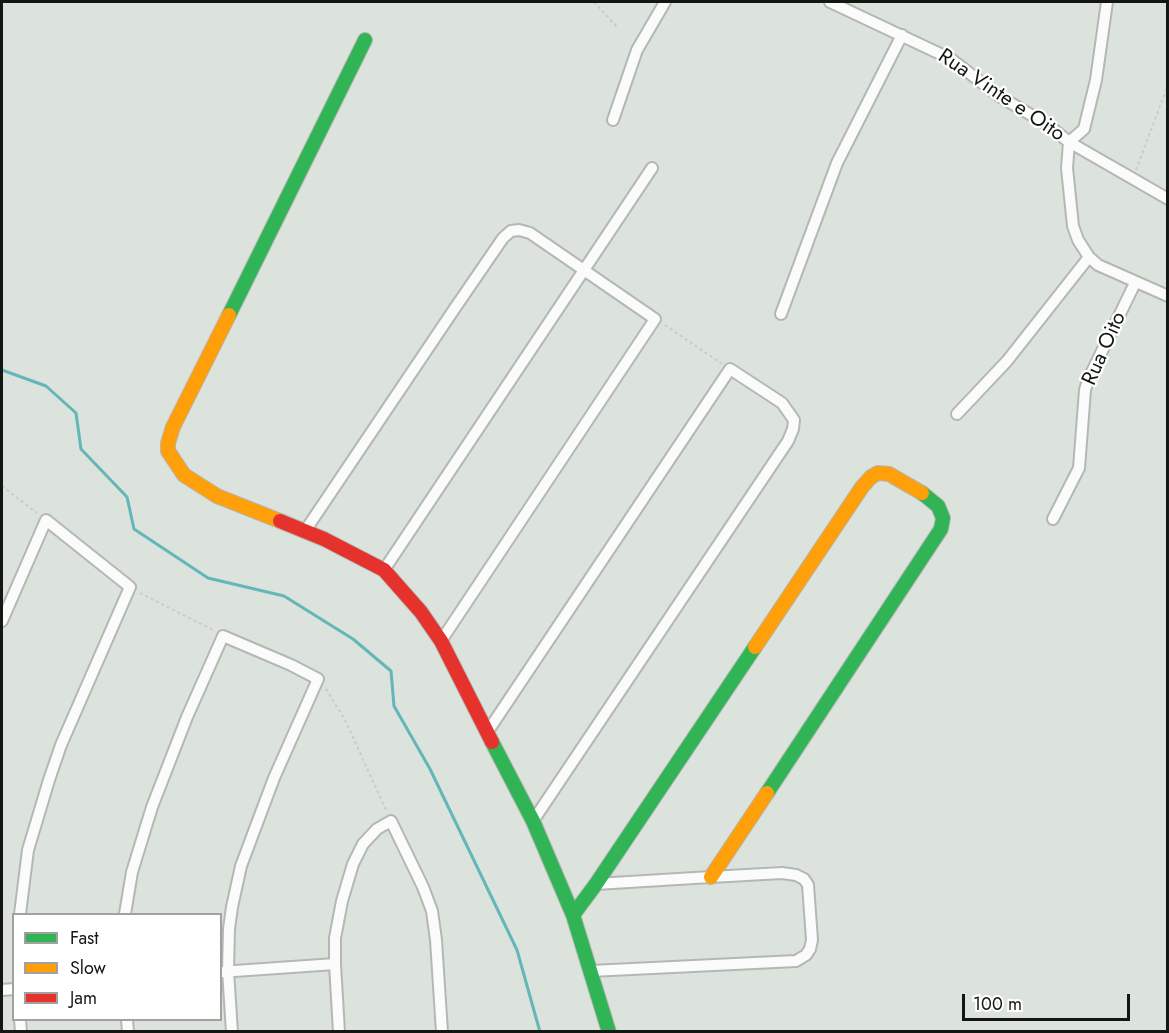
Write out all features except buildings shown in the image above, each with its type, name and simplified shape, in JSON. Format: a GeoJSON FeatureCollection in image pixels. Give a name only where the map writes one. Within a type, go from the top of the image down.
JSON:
{"type":"FeatureCollection","features":[{"type":"Feature","properties":{"kind":"street"},"geometry":{"type":"LineString","coordinates":[[613,120],[637,50],[665,2]]}},
{"type":"Feature","properties":{"kind":"street","name":"Rua Vinte e Oito"},"geometry":{"type":"LineString","coordinates":[[830,2],[951,59],[999,96],[1048,125],[1069,142],[1167,199]]}},
{"type":"Feature","properties":{"kind":"street"},"geometry":{"type":"LineString","coordinates":[[1107,2],[1096,80],[1083,129],[1069,142],[1067,168],[1074,226],[1078,240],[1089,257],[1098,265],[1167,296]]}},
{"type":"Feature","properties":{"kind":"street"},"geometry":{"type":"LineString","coordinates":[[782,314],[837,162],[902,35]]}},
{"type":"Feature","properties":{"kind":"street"},"geometry":{"type":"LineString","coordinates":[[365,39],[173,427],[168,452],[184,475],[195,484],[239,507],[340,546],[384,570],[421,612],[441,641],[533,822],[573,915],[609,1032]]}},
{"type":"Feature","properties":{"kind":"street"},"geometry":{"type":"LineString","coordinates":[[384,570],[652,168]]}},
{"type":"Feature","properties":{"kind":"street"},"geometry":{"type":"LineString","coordinates":[[305,531],[508,233],[515,230],[530,233],[655,319],[441,641]]}},
{"type":"Feature","properties":{"kind":"street"},"geometry":{"type":"LineString","coordinates":[[957,414],[1007,361],[1089,257]]}},
{"type":"Feature","properties":{"kind":"street","name":"Rua Oito"},"geometry":{"type":"LineString","coordinates":[[1053,519],[1079,468],[1088,380],[1135,283]]}},
{"type":"Feature","properties":{"kind":"street"},"geometry":{"type":"LineString","coordinates":[[488,731],[730,369],[788,408],[794,420],[791,435],[776,461],[533,822]]}},
{"type":"Feature","properties":{"kind":"street"},"geometry":{"type":"LineString","coordinates":[[573,915],[862,487],[878,473],[896,477],[938,506],[943,518],[941,529],[711,877]]}},
{"type":"Feature","properties":{"kind":"street"},"geometry":{"type":"LineString","coordinates":[[2,621],[46,520],[130,587],[48,780],[28,850],[20,913]]}},
{"type":"Feature","properties":{"kind":"street"},"geometry":{"type":"LineString","coordinates":[[125,913],[132,872],[152,807],[187,717],[223,636],[318,679],[266,797],[241,866],[232,907],[224,972],[232,1032]]}},
{"type":"Feature","properties":{"kind":"street"},"geometry":{"type":"LineString","coordinates":[[339,1032],[335,964],[338,920],[342,901],[353,864],[363,844],[371,834],[391,821],[432,911],[442,1032]]}},
{"type":"Feature","properties":{"kind":"street"},"geometry":{"type":"LineString","coordinates":[[591,972],[792,962],[806,955],[811,946],[809,891],[804,879],[789,873],[596,884]]}},
{"type":"Feature","properties":{"kind":"street"},"geometry":{"type":"LineString","coordinates":[[224,972],[335,964]]}},
{"type":"Feature","properties":{"kind":"path"},"geometry":{"type":"LineString","coordinates":[[594,2],[618,28]]}},
{"type":"Feature","properties":{"kind":"path"},"geometry":{"type":"LineString","coordinates":[[1132,179],[1167,86]]}},
{"type":"Feature","properties":{"kind":"path"},"geometry":{"type":"LineString","coordinates":[[655,319],[730,369]]}},
{"type":"Feature","properties":{"kind":"path"},"geometry":{"type":"LineString","coordinates":[[2,486],[46,520]]}},
{"type":"Feature","properties":{"kind":"path"},"geometry":{"type":"LineString","coordinates":[[130,587],[223,636]]}},
{"type":"Feature","properties":{"kind":"path"},"geometry":{"type":"LineString","coordinates":[[318,679],[330,694],[346,722],[391,821]]}},
{"type":"Feature","properties":{"kind":"waterway"},"geometry":{"type":"LineString","coordinates":[[2,370],[46,386],[76,413],[81,449],[127,497],[134,529],[208,578],[284,596],[353,639],[391,671],[394,706],[430,769],[517,950],[540,1032]]}},
{"type":"Feature","properties":{"kind":"traffic: fast"},"geometry":{"type":"LineString","coordinates":[[229,315],[365,40]]}},
{"type":"Feature","properties":{"kind":"traffic: fast"},"geometry":{"type":"LineString","coordinates":[[767,793],[941,529],[943,518],[938,506],[922,493]]}},
{"type":"Feature","properties":{"kind":"traffic: fast"},"geometry":{"type":"LineString","coordinates":[[573,915],[755,647]]}},
{"type":"Feature","properties":{"kind":"traffic: fast"},"geometry":{"type":"LineString","coordinates":[[492,742],[533,821],[573,915],[609,1032]]}},
{"type":"Feature","properties":{"kind":"traffic: slow"},"geometry":{"type":"LineString","coordinates":[[229,315],[173,427],[168,451],[184,475],[217,496],[280,521]]}},
{"type":"Feature","properties":{"kind":"traffic: slow"},"geometry":{"type":"LineString","coordinates":[[755,647],[871,477],[878,473],[889,474],[922,493]]}},
{"type":"Feature","properties":{"kind":"traffic: slow"},"geometry":{"type":"LineString","coordinates":[[711,877],[767,793]]}},
{"type":"Feature","properties":{"kind":"traffic: jam"},"geometry":{"type":"LineString","coordinates":[[280,521],[324,539],[384,570],[421,612],[441,641],[492,742]]}}]}
